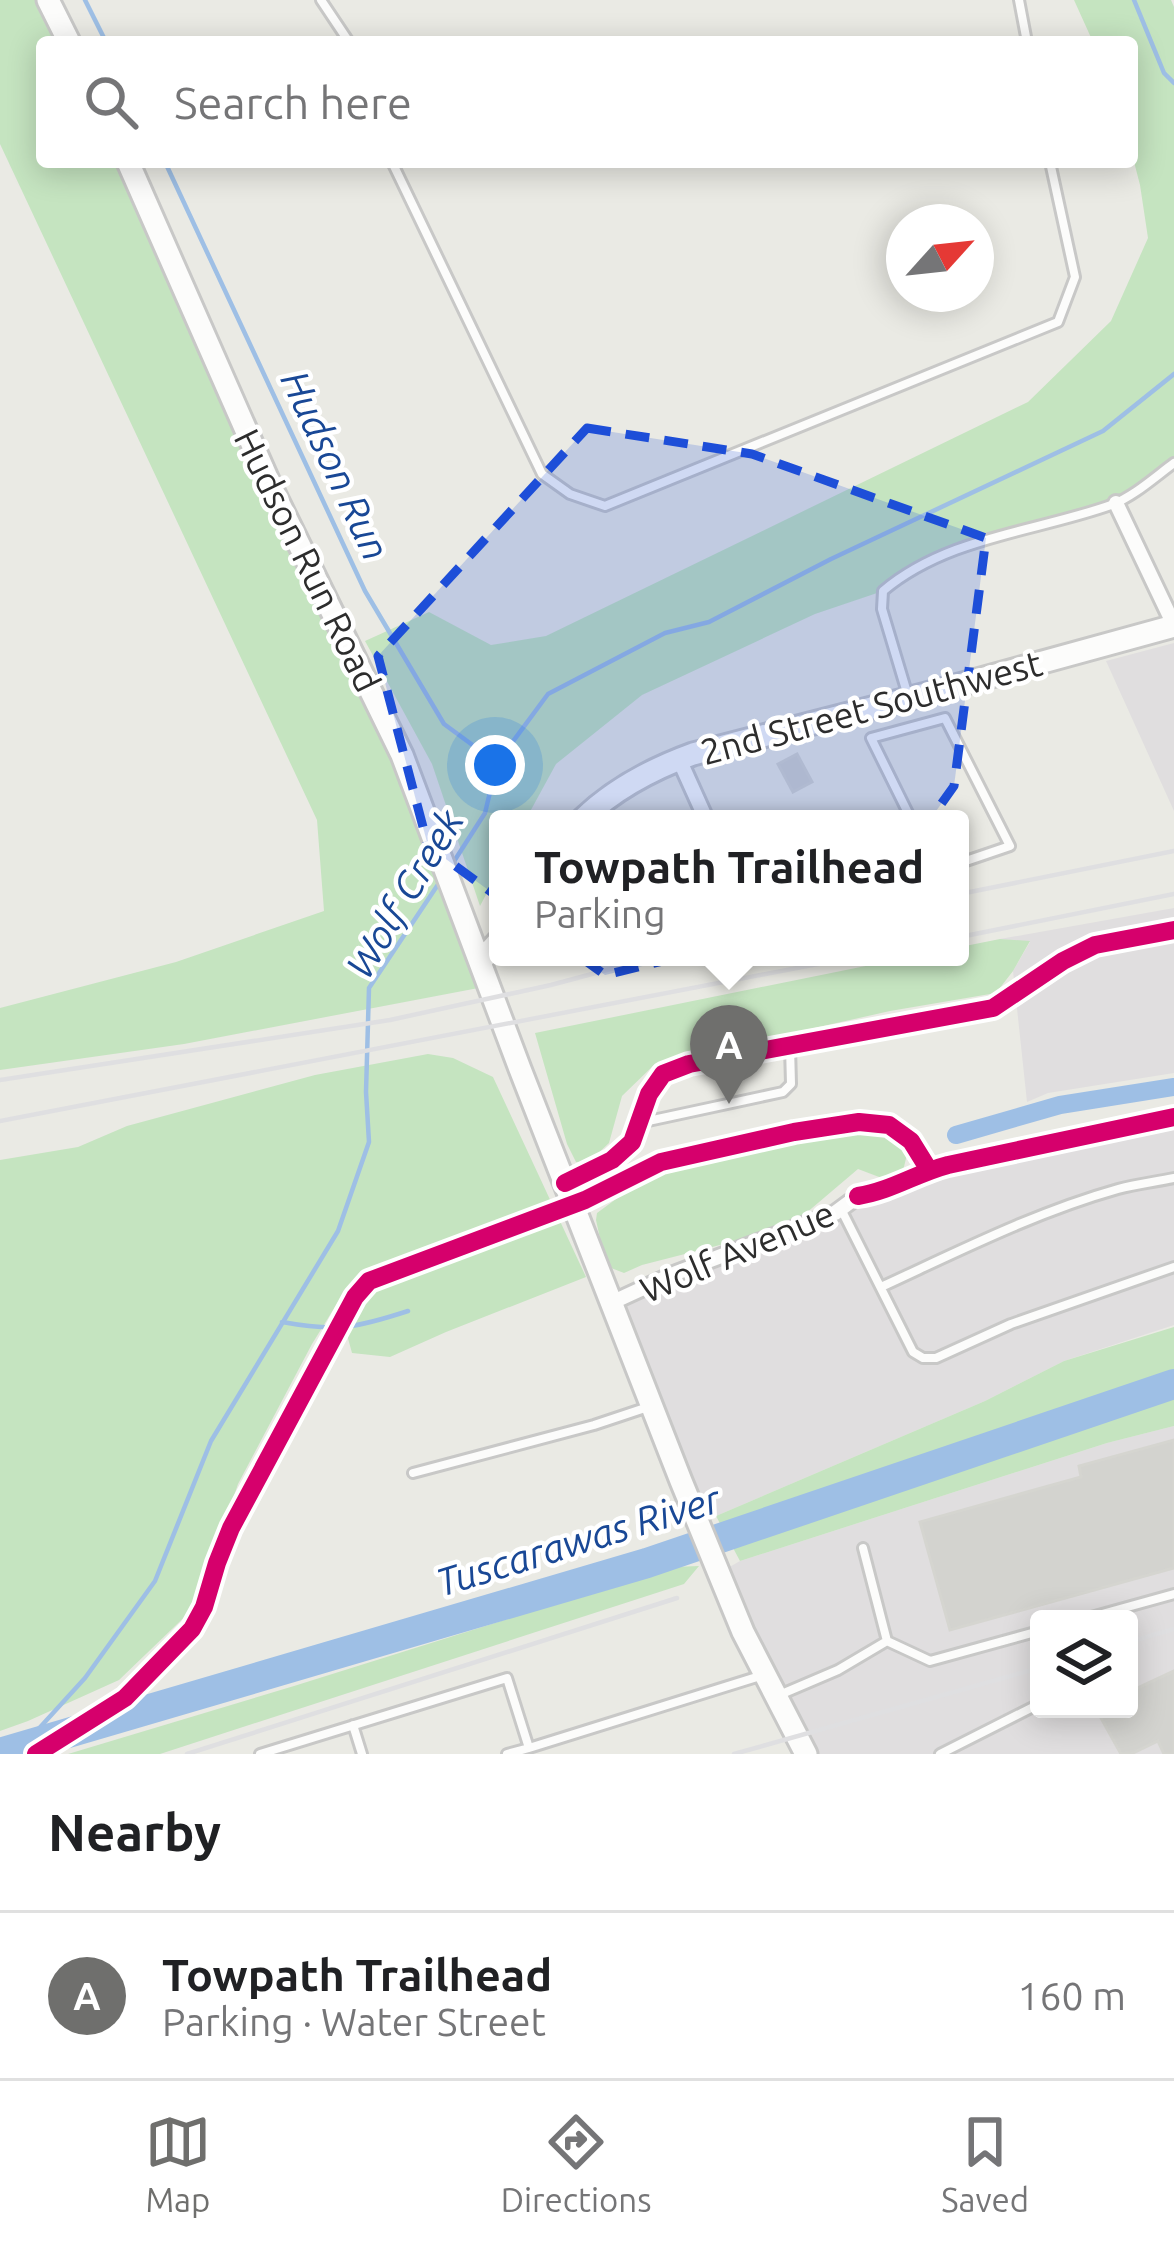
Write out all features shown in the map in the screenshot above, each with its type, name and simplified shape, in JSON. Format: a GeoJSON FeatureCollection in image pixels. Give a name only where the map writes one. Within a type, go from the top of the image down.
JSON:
{"type":"FeatureCollection","features":[{"type":"Feature","properties":{"kind":"main road"},"geometry":{"type":"LineString","coordinates":[[48,0],[66,36]]}},
{"type":"Feature","properties":{"kind":"main road","name":"Hudson Run Road"},"geometry":{"type":"LineString","coordinates":[[131,168],[271,487],[402,755],[742,1632],[806,1754]]}},
{"type":"Feature","properties":{"kind":"main road","name":"2nd Street Southwest"},"geometry":{"type":"LineString","coordinates":[[592,810],[659,766],[679,759],[1174,626]]}},
{"type":"Feature","properties":{"kind":"main road"},"geometry":{"type":"LineString","coordinates":[[480,962],[489,952]]}},
{"type":"Feature","properties":{"kind":"street"},"geometry":{"type":"LineString","coordinates":[[1116,503],[1174,626]]}},
{"type":"Feature","properties":{"kind":"street"},"geometry":{"type":"LineString","coordinates":[[679,759],[702,810]]}},
{"type":"Feature","properties":{"kind":"street"},"geometry":{"type":"LineString","coordinates":[[565,1183],[612,1160],[632,1142],[663,1074],[689,1064],[993,1008],[1095,945],[1174,929]]}},
{"type":"Feature","properties":{"kind":"street","name":"Wolf Avenue"},"geometry":{"type":"LineString","coordinates":[[613,1302],[676,1273],[805,1226],[858,1196]]}},
{"type":"Feature","properties":{"kind":"lane"},"geometry":{"type":"LineString","coordinates":[[321,0],[345,36]]}},
{"type":"Feature","properties":{"kind":"lane"},"geometry":{"type":"LineString","coordinates":[[1019,0],[1026,36]]}},
{"type":"Feature","properties":{"kind":"lane"},"geometry":{"type":"LineString","coordinates":[[395,168],[542,474],[570,494],[605,506],[1058,322],[1075,277],[1051,168]]}},
{"type":"Feature","properties":{"kind":"lane"},"geometry":{"type":"LineString","coordinates":[[933,722],[917,696],[882,609],[883,591],[908,571],[975,543],[1116,503],[1174,463]]}},
{"type":"Feature","properties":{"kind":"lane"},"geometry":{"type":"LineString","coordinates":[[907,810],[871,737],[944,718],[1010,846],[969,860]]}},
{"type":"Feature","properties":{"kind":"lane"},"geometry":{"type":"LineString","coordinates":[[639,1123],[783,1092],[791,1084],[790,1046]]}},
{"type":"Feature","properties":{"kind":"lane"},"geometry":{"type":"LineString","coordinates":[[880,1287],[1074,1204],[1174,1178]]}},
{"type":"Feature","properties":{"kind":"lane"},"geometry":{"type":"LineString","coordinates":[[841,1209],[914,1352],[922,1358],[936,1358],[1011,1324],[1174,1267]]}},
{"type":"Feature","properties":{"kind":"lane"},"geometry":{"type":"LineString","coordinates":[[413,1472],[652,1406]]}},
{"type":"Feature","properties":{"kind":"lane"},"geometry":{"type":"LineString","coordinates":[[863,1548],[887,1641]]}},
{"type":"Feature","properties":{"kind":"lane"},"geometry":{"type":"LineString","coordinates":[[1116,1610],[1174,1594]]}},
{"type":"Feature","properties":{"kind":"lane"},"geometry":{"type":"LineString","coordinates":[[887,1641],[930,1661],[1030,1633]]}},
{"type":"Feature","properties":{"kind":"lane"},"geometry":{"type":"LineString","coordinates":[[776,1696],[838,1670],[887,1641]]}},
{"type":"Feature","properties":{"kind":"lane"},"geometry":{"type":"LineString","coordinates":[[507,1754],[765,1675]]}},
{"type":"Feature","properties":{"kind":"lane"},"geometry":{"type":"LineString","coordinates":[[260,1754],[507,1678],[530,1748]]}},
{"type":"Feature","properties":{"kind":"lane"},"geometry":{"type":"LineString","coordinates":[[940,1754],[1030,1709]]}},
{"type":"Feature","properties":{"kind":"lane"},"geometry":{"type":"LineString","coordinates":[[353,1726],[362,1754]]}},
{"type":"Feature","properties":{"kind":"highlighted area"},"geometry":{"type":"Polygon","coordinates":[[[587,428],[752,454],[986,538],[954,786],[863,913],[605,975],[428,846],[378,656],[587,428]]]}},
{"type":"Feature","properties":{"kind":"shaded area"},"geometry":{"type":"Polygon","coordinates":[[[1174,643],[1174,811],[1106,661],[1174,643]]]}},
{"type":"Feature","properties":{"kind":"shaded area"},"geometry":{"type":"Polygon","coordinates":[[[1174,908],[1174,1073],[1048,1093],[1027,1102],[1013,971],[1030,942],[1000,939],[1174,908]]]}},
{"type":"Feature","properties":{"kind":"shaded area"},"geometry":{"type":"Polygon","coordinates":[[[1174,1126],[1174,1325],[1064,1361],[985,1401],[697,1520],[613,1302],[676,1273],[896,1191],[1174,1126]]]}},
{"type":"Feature","properties":{"kind":"shaded area"},"geometry":{"type":"Polygon","coordinates":[[[1174,1426],[1174,1754],[806,1754],[712,1577],[740,1561],[1107,1443],[1174,1426]]]}},
{"type":"Feature","properties":{"kind":"green space"},"geometry":{"type":"Polygon","coordinates":[[[0,0],[48,0],[66,36],[36,36],[36,168],[131,168],[387,722],[489,986],[184,1044],[0,1070],[0,1008],[176,962],[324,911],[317,820],[0,144],[0,0]]]}},
{"type":"Feature","properties":{"kind":"green space"},"geometry":{"type":"Polygon","coordinates":[[[1074,0],[1171,0],[1174,7],[1174,463],[1116,503],[975,543],[923,564],[883,591],[815,614],[642,695],[556,764],[531,810],[489,810],[489,889],[480,906],[432,764],[365,641],[429,612],[491,645],[546,636],[1028,402],[1111,321],[1148,238],[1136,168],[1138,36],[1090,36],[1074,0]]]}},
{"type":"Feature","properties":{"kind":"green space"},"geometry":{"type":"Polygon","coordinates":[[[1000,939],[1030,941],[996,993],[890,1011],[655,1064],[622,1096],[609,1143],[588,1163],[576,1162],[535,1033],[866,966],[969,966],[969,945],[1000,939]]]}},
{"type":"Feature","properties":{"kind":"green space"},"geometry":{"type":"Polygon","coordinates":[[[428,1054],[453,1058],[493,1077],[586,1277],[390,1357],[352,1353],[338,1302],[238,1484],[198,1604],[119,1680],[0,1731],[0,1160],[78,1147],[127,1126],[315,1075],[428,1054]]]}},
{"type":"Feature","properties":{"kind":"green space"},"geometry":{"type":"Polygon","coordinates":[[[872,1130],[898,1137],[908,1150],[903,1171],[887,1180],[858,1169],[805,1214],[755,1236],[624,1273],[606,1266],[597,1213],[646,1177],[794,1132],[872,1130]]]}},
{"type":"Feature","properties":{"kind":"green space"},"geometry":{"type":"Polygon","coordinates":[[[1174,1327],[1174,1426],[1107,1443],[740,1561],[716,1516],[985,1401],[1064,1361],[1174,1327]]]}},
{"type":"Feature","properties":{"kind":"green space"},"geometry":{"type":"Polygon","coordinates":[[[699,1566],[684,1584],[160,1754],[68,1754],[673,1567],[699,1566]]]}},
{"type":"Feature","properties":{"kind":"building"},"geometry":{"type":"Polygon","coordinates":[[[797,754],[812,782],[793,792],[778,764],[797,754]]]}},
{"type":"Feature","properties":{"kind":"building"},"geometry":{"type":"Polygon","coordinates":[[[1174,1440],[1174,1568],[950,1630],[920,1522],[1081,1477],[1079,1466],[1174,1440]]]}},
{"type":"Feature","properties":{"kind":"building"},"geometry":{"type":"Polygon","coordinates":[[[1174,1671],[1174,1754],[1164,1754],[1158,1741],[1121,1754],[1101,1718],[1138,1718],[1138,1688],[1174,1671]]]}},
{"type":"Feature","properties":{"kind":"waterway","name":"Hudson Run"},"geometry":{"type":"LineString","coordinates":[[85,0],[103,36]]}},
{"type":"Feature","properties":{"kind":"waterway","name":"Wolf Creek"},"geometry":{"type":"LineString","coordinates":[[1134,0],[1164,73],[1174,83]]}},
{"type":"Feature","properties":{"kind":"waterway","name":"Hudson Run"},"geometry":{"type":"LineString","coordinates":[[168,168],[365,591],[444,724],[497,763]]}},
{"type":"Feature","properties":{"kind":"waterway","name":"Wolf Creek"},"geometry":{"type":"LineString","coordinates":[[451,866],[485,813],[497,763],[548,694],[665,633],[709,622],[1103,431],[1174,374]]}},
{"type":"Feature","properties":{"kind":"waterway","name":"Wolf Creek"},"geometry":{"type":"LineString","coordinates":[[23,1746],[85,1678],[155,1581],[211,1441],[338,1231],[369,1142],[369,988],[441,880]]}},
{"type":"Feature","properties":{"kind":"waterway"},"geometry":{"type":"LineString","coordinates":[[956,1135],[1060,1105],[1174,1087]]}},
{"type":"Feature","properties":{"kind":"waterway"},"geometry":{"type":"LineString","coordinates":[[282,1322],[346,1327],[408,1311]]}},
{"type":"Feature","properties":{"kind":"waterway","name":"Tuscarawas River"},"geometry":{"type":"LineString","coordinates":[[0,1753],[647,1563],[1174,1384]]}},
{"type":"Feature","properties":{"kind":"railway"},"geometry":{"type":"LineString","coordinates":[[969,892],[1174,851]]}},
{"type":"Feature","properties":{"kind":"railway"},"geometry":{"type":"LineString","coordinates":[[969,935],[1174,894]]}},
{"type":"Feature","properties":{"kind":"railway"},"geometry":{"type":"LineString","coordinates":[[0,1080],[390,1020],[622,966]]}},
{"type":"Feature","properties":{"kind":"railway"},"geometry":{"type":"LineString","coordinates":[[0,1121],[807,966]]}},
{"type":"Feature","properties":{"kind":"railway"},"geometry":{"type":"LineString","coordinates":[[187,1754],[677,1598]]}},
{"type":"Feature","properties":{"kind":"railway"},"geometry":{"type":"LineString","coordinates":[[1138,1639],[1174,1629]]}},
{"type":"Feature","properties":{"kind":"railway"},"geometry":{"type":"LineString","coordinates":[[734,1754],[1030,1671]]}},
{"type":"Feature","properties":{"kind":"cycle path"},"geometry":{"type":"LineString","coordinates":[[565,1183],[612,1160],[632,1142],[649,1094],[663,1074],[689,1064],[993,1008],[1095,945],[1174,930]]}},
{"type":"Feature","properties":{"kind":"cycle path"},"geometry":{"type":"LineString","coordinates":[[858,1196],[948,1165],[1174,1117]]}},
{"type":"Feature","properties":{"kind":"cycle path"},"geometry":{"type":"LineString","coordinates":[[36,1754],[125,1698],[192,1629],[231,1528],[355,1297],[369,1281],[585,1200],[661,1162],[794,1132],[859,1122],[889,1125],[911,1141],[929,1170]]}},
{"type":"Feature","properties":{"kind":"place","name":"Towpath Trailhead"},"geometry":{"type":"Point","coordinates":[729,1104]}}]}
